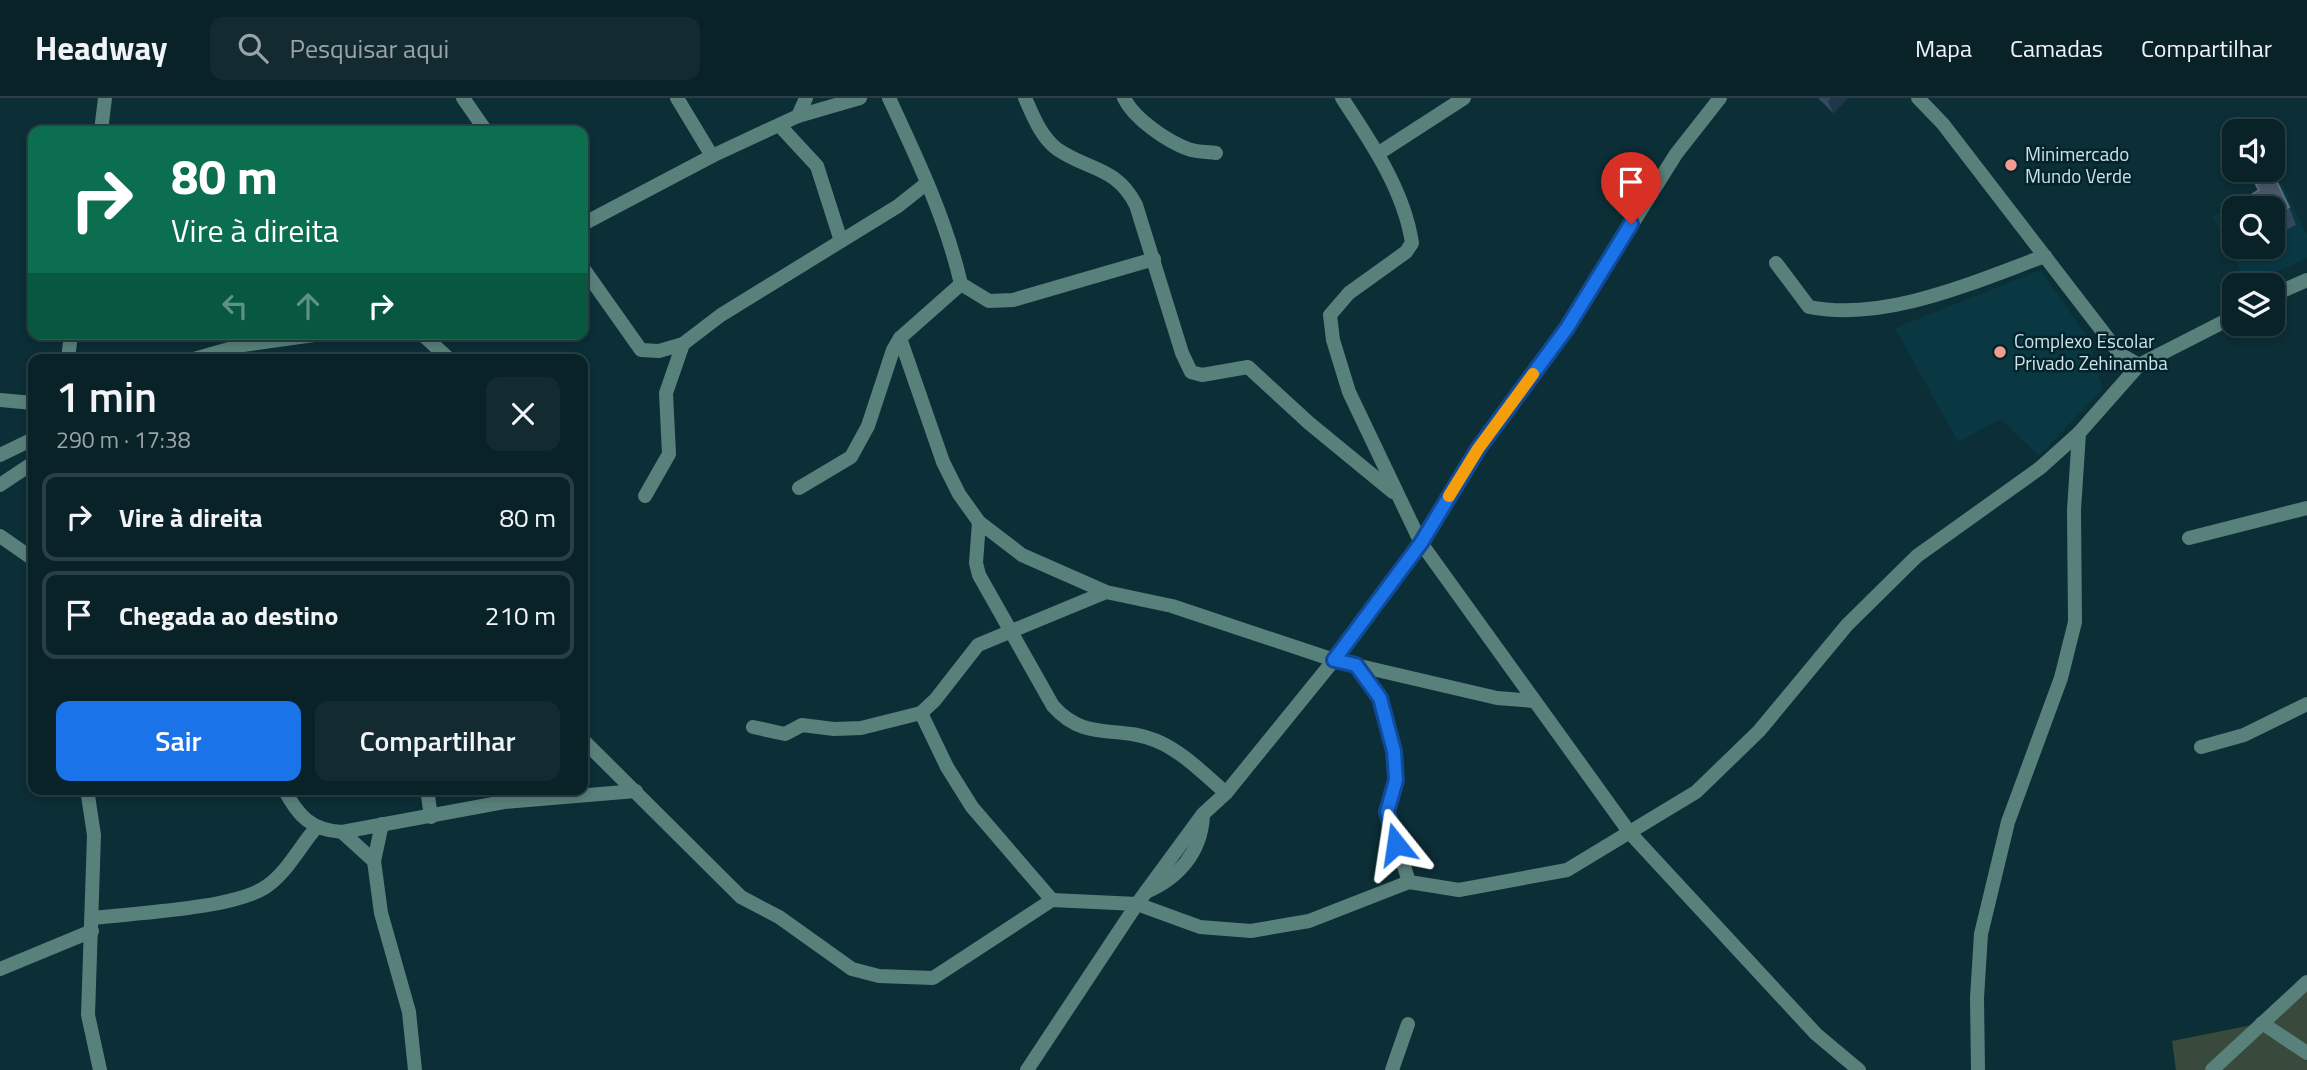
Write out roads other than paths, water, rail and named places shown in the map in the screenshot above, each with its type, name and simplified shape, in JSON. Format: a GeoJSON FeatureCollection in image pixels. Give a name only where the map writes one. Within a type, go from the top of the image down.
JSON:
{"type":"FeatureCollection","features":[{"type":"Feature","properties":{"kind":"street"},"geometry":{"type":"LineString","coordinates":[[102,126],[105,98]]}},
{"type":"Feature","properties":{"kind":"street"},"geometry":{"type":"LineString","coordinates":[[463,98],[483,126]]}},
{"type":"Feature","properties":{"kind":"street"},"geometry":{"type":"LineString","coordinates":[[677,98],[712,156]]}},
{"type":"Feature","properties":{"kind":"street"},"geometry":{"type":"LineString","coordinates":[[798,116],[806,98]]}},
{"type":"Feature","properties":{"kind":"street"},"geometry":{"type":"LineString","coordinates":[[588,221],[712,156],[798,116],[860,98]]}},
{"type":"Feature","properties":{"kind":"street"},"geometry":{"type":"LineString","coordinates":[[889,98],[928,183],[955,256],[961,284],[989,300],[1013,300],[1154,259]]}},
{"type":"Feature","properties":{"kind":"street"},"geometry":{"type":"LineString","coordinates":[[1025,98],[1038,127],[1056,149],[1118,179],[1127,187],[1154,259],[1182,353],[1191,372],[1202,375],[1248,367],[1309,423],[1395,494]]}},
{"type":"Feature","properties":{"kind":"street"},"geometry":{"type":"LineString","coordinates":[[1124,98],[1128,107],[1189,150],[1216,153]]}},
{"type":"Feature","properties":{"kind":"street"},"geometry":{"type":"LineString","coordinates":[[1342,98],[1379,153],[1410,226],[1412,243],[1406,253],[1349,293],[1330,315],[1333,340],[1349,392],[1395,494],[1421,543],[1630,833],[1816,1034],[1859,1070]]}},
{"type":"Feature","properties":{"kind":"street"},"geometry":{"type":"LineString","coordinates":[[1379,153],[1464,98]]}},
{"type":"Feature","properties":{"kind":"street"},"geometry":{"type":"LineString","coordinates":[[1027,1070],[1141,899],[1169,883],[1196,849],[1203,814],[1226,793],[1334,660],[1421,543],[1478,449],[1567,328],[1676,153],[1720,98]]}},
{"type":"Feature","properties":{"kind":"street"},"geometry":{"type":"LineString","coordinates":[[1918,98],[1942,124],[2120,354],[2139,365]]}},
{"type":"Feature","properties":{"kind":"street"},"geometry":{"type":"LineString","coordinates":[[780,126],[817,166],[841,241]]}},
{"type":"Feature","properties":{"kind":"street"},"geometry":{"type":"LineString","coordinates":[[588,275],[641,350],[659,351],[683,344],[721,315],[898,206],[928,183]]}},
{"type":"Feature","properties":{"kind":"street"},"geometry":{"type":"LineString","coordinates":[[1776,263],[1809,307],[1835,312],[1866,310],[1952,291],[2045,256]]}},
{"type":"Feature","properties":{"kind":"street"},"geometry":{"type":"LineString","coordinates":[[2285,290],[2307,280]]}},
{"type":"Feature","properties":{"kind":"street"},"geometry":{"type":"LineString","coordinates":[[799,488],[851,457],[868,426],[893,350],[900,338],[961,284]]}},
{"type":"Feature","properties":{"kind":"street"},"geometry":{"type":"LineString","coordinates":[[588,745],[741,897],[779,917],[852,969],[879,976],[933,978],[951,969],[1052,900],[1141,899],[1200,927],[1251,931],[1309,921],[1409,881],[1459,890],[1567,870],[1696,792],[1759,731],[1847,625],[1917,556],[2040,468],[2079,433],[2139,365],[2222,323]]}},
{"type":"Feature","properties":{"kind":"street"},"geometry":{"type":"LineString","coordinates":[[900,338],[943,462],[959,494],[979,522],[1023,555],[1106,592],[1172,606],[1334,660],[1497,698],[1534,701]]}},
{"type":"Feature","properties":{"kind":"street"},"geometry":{"type":"LineString","coordinates":[[243,352],[295,340]]}},
{"type":"Feature","properties":{"kind":"street"},"geometry":{"type":"LineString","coordinates":[[428,340],[444,354]]}},
{"type":"Feature","properties":{"kind":"street"},"geometry":{"type":"LineString","coordinates":[[645,496],[669,454],[666,393],[683,344]]}},
{"type":"Feature","properties":{"kind":"street"},"geometry":{"type":"LineString","coordinates":[[0,400],[28,403]]}},
{"type":"Feature","properties":{"kind":"street"},"geometry":{"type":"LineString","coordinates":[[1978,1070],[1977,998],[1981,934],[2008,822],[2061,678],[2075,622],[2074,510],[2079,433]]}},
{"type":"Feature","properties":{"kind":"street"},"geometry":{"type":"LineString","coordinates":[[0,455],[28,441]]}},
{"type":"Feature","properties":{"kind":"street"},"geometry":{"type":"LineString","coordinates":[[0,485],[28,466]]}},
{"type":"Feature","properties":{"kind":"street"},"geometry":{"type":"LineString","coordinates":[[2189,538],[2307,508]]}},
{"type":"Feature","properties":{"kind":"street"},"geometry":{"type":"LineString","coordinates":[[979,522],[976,562],[979,575],[1053,706],[1063,717],[1084,730],[1132,733],[1155,740],[1170,747],[1226,793]]}},
{"type":"Feature","properties":{"kind":"street"},"geometry":{"type":"LineString","coordinates":[[0,536],[28,556]]}},
{"type":"Feature","properties":{"kind":"street"},"geometry":{"type":"LineString","coordinates":[[753,727],[785,734],[803,725],[834,729],[861,727],[921,713],[935,700],[978,645],[1106,592]]}},
{"type":"Feature","properties":{"kind":"street"},"geometry":{"type":"LineString","coordinates":[[1356,665],[1380,698]]}},
{"type":"Feature","properties":{"kind":"street"},"geometry":{"type":"LineString","coordinates":[[1382,670],[1380,698],[1397,765],[1396,780],[1387,812],[1409,881]]}},
{"type":"Feature","properties":{"kind":"street"},"geometry":{"type":"LineString","coordinates":[[2201,747],[2244,735],[2307,704]]}},
{"type":"Feature","properties":{"kind":"street"},"geometry":{"type":"LineString","coordinates":[[921,713],[947,767],[972,807],[1052,900]]}},
{"type":"Feature","properties":{"kind":"street"},"geometry":{"type":"LineString","coordinates":[[287,795],[292,805],[314,829],[342,832],[504,802],[636,791]]}},
{"type":"Feature","properties":{"kind":"street"},"geometry":{"type":"LineString","coordinates":[[88,795],[94,835],[88,1015],[100,1070]]}},
{"type":"Feature","properties":{"kind":"street"},"geometry":{"type":"LineString","coordinates":[[428,795],[430,817]]}},
{"type":"Feature","properties":{"kind":"street"},"geometry":{"type":"LineString","coordinates":[[382,824],[374,861],[382,913],[409,1012],[415,1070]]}},
{"type":"Feature","properties":{"kind":"street"},"geometry":{"type":"LineString","coordinates":[[0,969],[93,925],[240,897],[264,888],[280,876],[314,829]]}},
{"type":"Feature","properties":{"kind":"street"},"geometry":{"type":"LineString","coordinates":[[342,832],[374,861]]}},
{"type":"Feature","properties":{"kind":"street"},"geometry":{"type":"LineString","coordinates":[[2212,1070],[2307,982]]}},
{"type":"Feature","properties":{"kind":"street"},"geometry":{"type":"LineString","coordinates":[[2262,1023],[2307,1053]]}},
{"type":"Feature","properties":{"kind":"street"},"geometry":{"type":"LineString","coordinates":[[1392,1070],[1408,1024]]}},
{"type":"Feature","properties":{"kind":"place","name":"Minimercado Mundo Verde"},"geometry":{"type":"Point","coordinates":[2011,165]}},
{"type":"Feature","properties":{"kind":"place","name":"Complexo Escolar Privado Zehinamba"},"geometry":{"type":"Point","coordinates":[2000,352]}}]}
